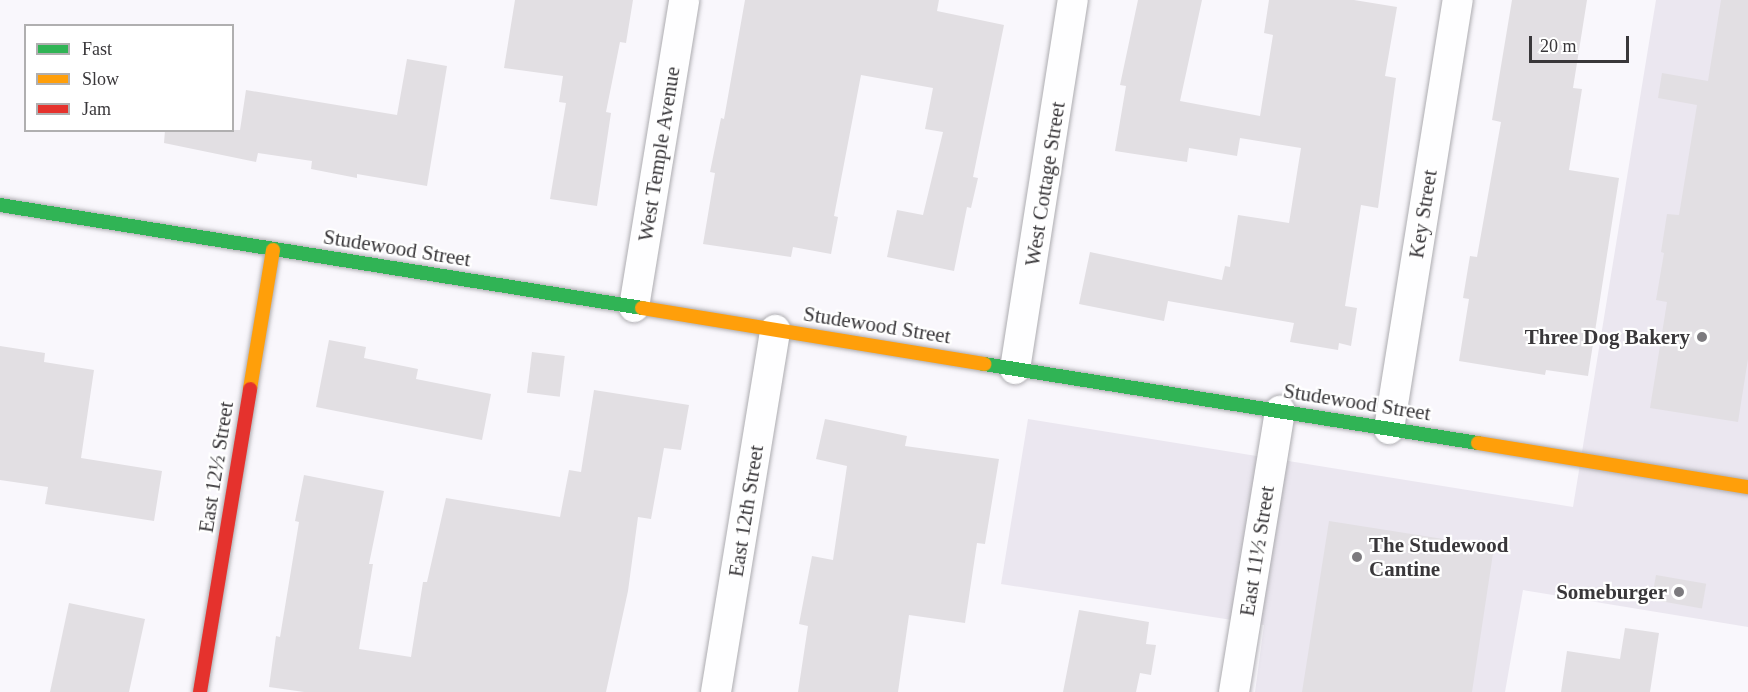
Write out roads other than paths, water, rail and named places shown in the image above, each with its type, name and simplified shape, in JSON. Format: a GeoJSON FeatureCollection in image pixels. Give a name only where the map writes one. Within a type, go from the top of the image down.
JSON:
{"type":"FeatureCollection","features":[{"type":"Feature","properties":{"kind":"main road","name":"Studewood Street"},"geometry":{"type":"LineString","coordinates":[[0,205],[1748,487]]}},
{"type":"Feature","properties":{"kind":"main road","name":"East 12½ Street"},"geometry":{"type":"LineString","coordinates":[[200,692],[273,250]]}},
{"type":"Feature","properties":{"kind":"street","name":"West Temple Avenue"},"geometry":{"type":"LineString","coordinates":[[634,307],[684,0]]}},
{"type":"Feature","properties":{"kind":"street","name":"West Cottage Street"},"geometry":{"type":"LineString","coordinates":[[1016,369],[1073,0]]}},
{"type":"Feature","properties":{"kind":"street","name":"Key Street"},"geometry":{"type":"LineString","coordinates":[[1389,429],[1458,0]]}},
{"type":"Feature","properties":{"kind":"street","name":"East 12th Street"},"geometry":{"type":"LineString","coordinates":[[716,692],[775,330]]}},
{"type":"Feature","properties":{"kind":"street","name":"East 11½ Street"},"geometry":{"type":"LineString","coordinates":[[1234,692],[1280,411]]}},
{"type":"Feature","properties":{"kind":"place","name":"Three Dog Bakery"},"geometry":{"type":"Point","coordinates":[1702,337]}},
{"type":"Feature","properties":{"kind":"place","name":"The Studewood Cantine"},"geometry":{"type":"Point","coordinates":[1357,557]}},
{"type":"Feature","properties":{"kind":"place","name":"Someburger"},"geometry":{"type":"Point","coordinates":[1679,592]}}]}
